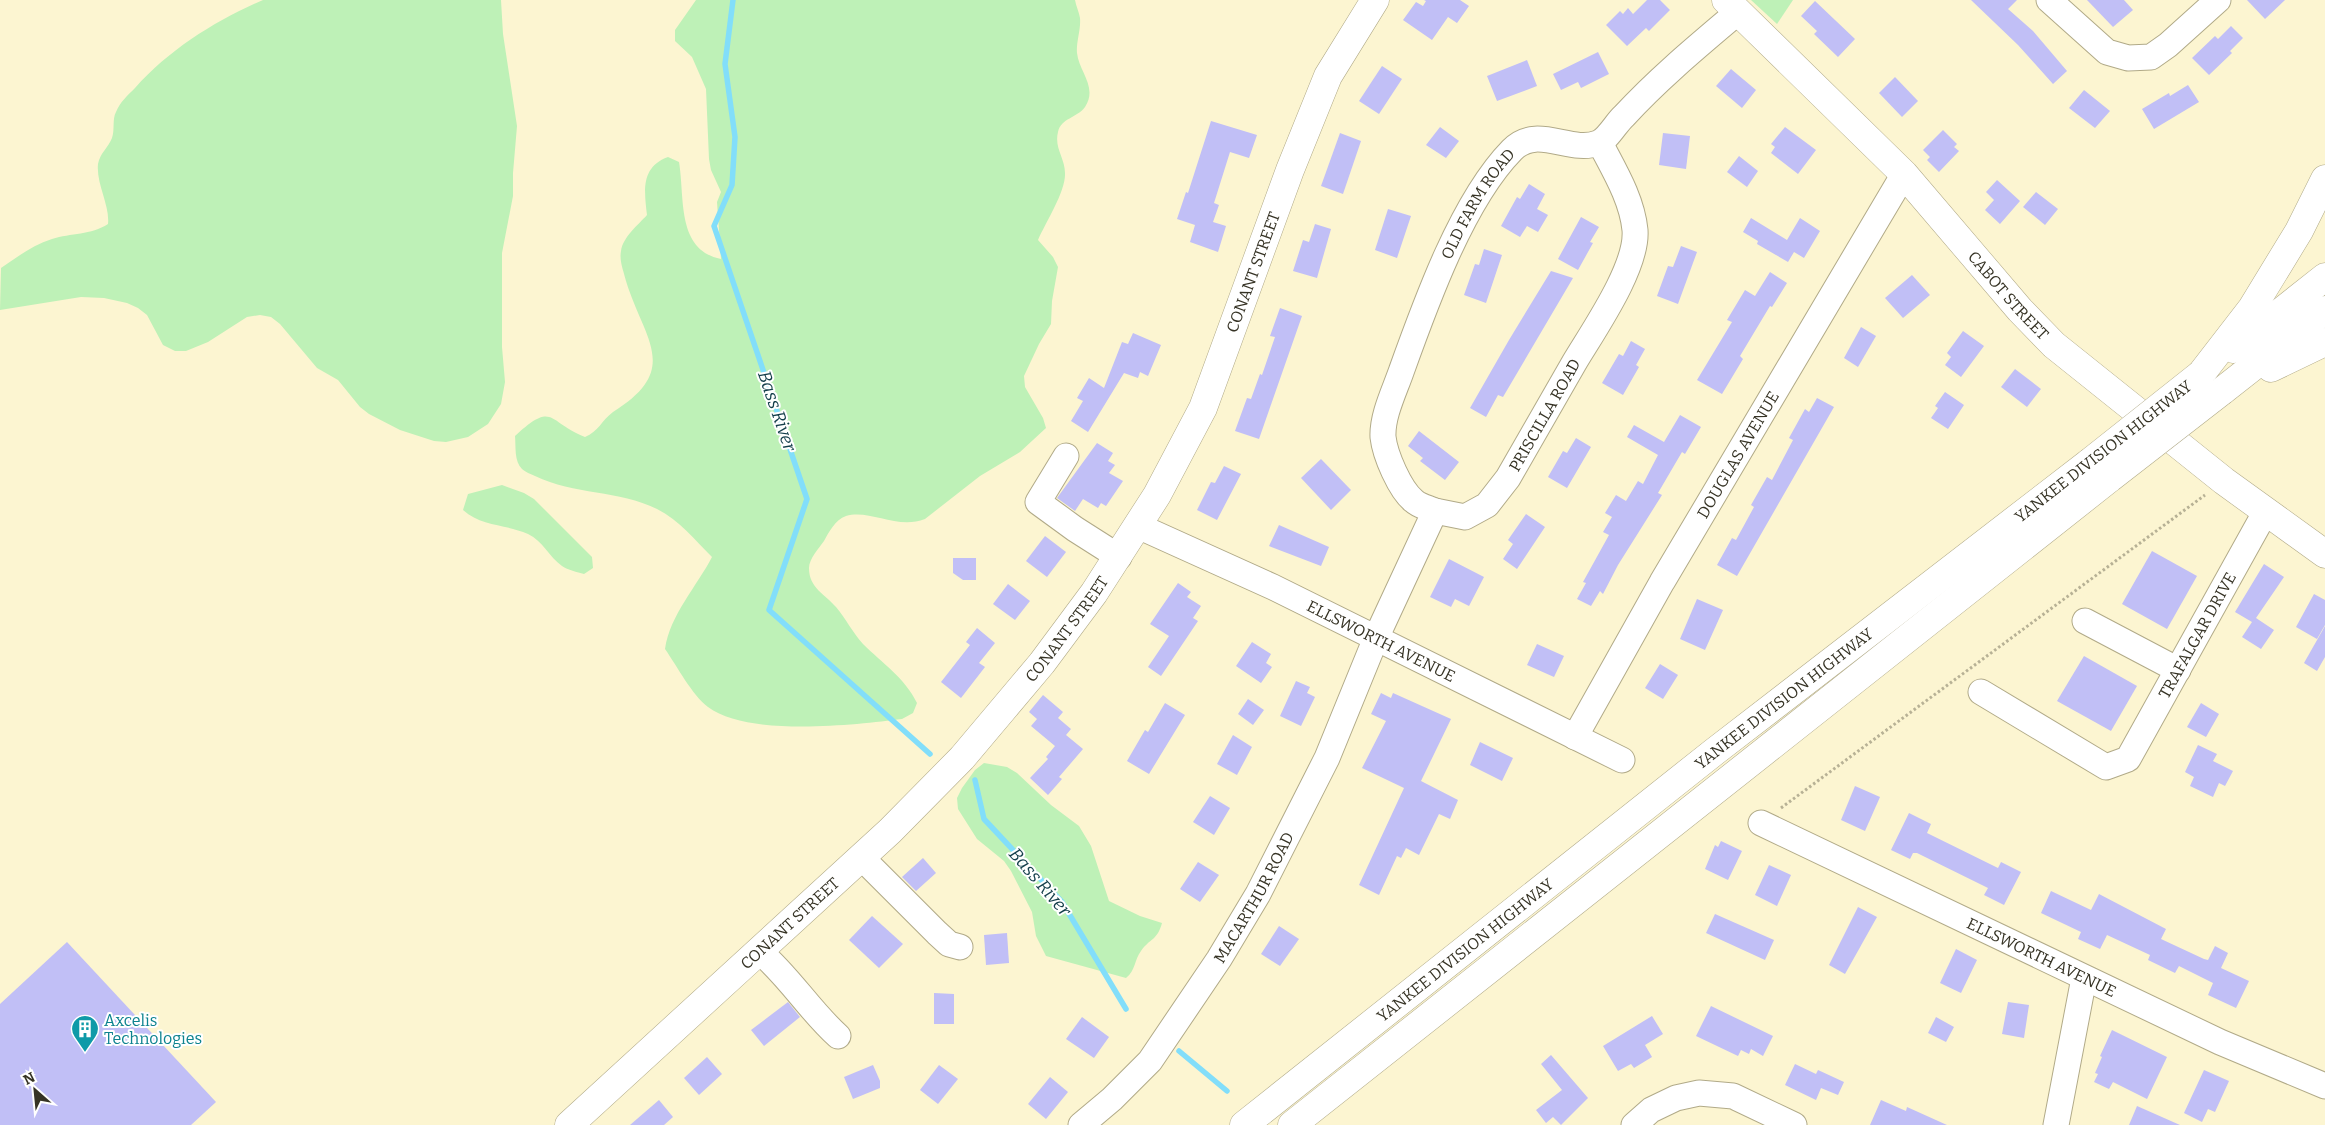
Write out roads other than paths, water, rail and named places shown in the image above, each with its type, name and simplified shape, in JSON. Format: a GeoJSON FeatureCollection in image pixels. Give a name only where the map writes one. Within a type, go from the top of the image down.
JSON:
{"type":"FeatureCollection","features":[{"type":"Feature","properties":{"kind":"main road","name":"CONANT STREET"},"geometry":{"type":"LineString","coordinates":[[569,1125],[861,857],[962,758],[1042,663],[1119,557],[1157,495],[1203,408],[1290,170],[1328,76],[1375,0]]}},
{"type":"Feature","properties":{"kind":"main road","name":"CABOT STREET"},"geometry":{"type":"LineString","coordinates":[[1732,6],[1904,174],[2035,327],[2081,367],[2224,481],[2325,554]]}},
{"type":"Feature","properties":{"kind":"main road"},"geometry":{"type":"LineString","coordinates":[[2201,374],[2252,308],[2299,231],[2325,178]]}},
{"type":"Feature","properties":{"kind":"main road","name":"YANKEE DIVISION HIGHWAY"},"geometry":{"type":"LineString","coordinates":[[1292,1125],[2100,470],[2201,374],[2325,277]]}},
{"type":"Feature","properties":{"kind":"main road","name":"YANKEE DIVISION HIGHWAY"},"geometry":{"type":"LineString","coordinates":[[1244,1125],[1714,752],[2100,470],[2222,391],[2325,310]]}},
{"type":"Feature","properties":{"kind":"main road"},"geometry":{"type":"LineString","coordinates":[[2222,391],[2325,342]]}},
{"type":"Feature","properties":{"kind":"street"},"geometry":{"type":"LineString","coordinates":[[2049,0],[2107,52],[2128,58],[2151,57],[2168,45],[2218,0]]}},
{"type":"Feature","properties":{"kind":"street"},"geometry":{"type":"LineString","coordinates":[[1600,143],[1624,115],[1673,68],[1732,6]]}},
{"type":"Feature","properties":{"kind":"street","name":"OLD FARM ROAD"},"geometry":{"type":"LineString","coordinates":[[1435,511],[1414,502],[1400,483],[1388,458],[1383,437],[1387,413],[1421,315],[1460,230],[1486,183],[1513,149],[1527,141],[1542,138],[1586,146],[1600,143]]}},
{"type":"Feature","properties":{"kind":"street","name":"PRISCILLA ROAD"},"geometry":{"type":"LineString","coordinates":[[1435,511],[1465,516],[1487,505],[1513,470],[1613,297],[1629,263],[1635,246],[1635,230],[1631,206],[1600,143]]}},
{"type":"Feature","properties":{"kind":"street","name":"DOUGLAS AVENUE"},"geometry":{"type":"LineString","coordinates":[[1575,737],[1662,582],[1904,174]]}},
{"type":"Feature","properties":{"kind":"street"},"geometry":{"type":"LineString","coordinates":[[1066,456],[1038,502],[1075,529],[1119,557]]}},
{"type":"Feature","properties":{"kind":"street"},"geometry":{"type":"LineString","coordinates":[[1376,638],[1435,511]]}},
{"type":"Feature","properties":{"kind":"street","name":"TRAFALGAR DRIVE"},"geometry":{"type":"LineString","coordinates":[[1981,692],[2106,767],[2128,759],[2266,511]]}},
{"type":"Feature","properties":{"kind":"street","name":"ELLSWORTH AVENUE"},"geometry":{"type":"LineString","coordinates":[[1138,526],[1273,587],[1622,760]]}},
{"type":"Feature","properties":{"kind":"street"},"geometry":{"type":"LineString","coordinates":[[2085,621],[2178,670]]}},
{"type":"Feature","properties":{"kind":"street","name":"MACARTHUR ROAD"},"geometry":{"type":"LineString","coordinates":[[1081,1125],[1112,1099],[1150,1061],[1171,1032],[1243,919],[1281,851],[1327,758],[1376,638]]}},
{"type":"Feature","properties":{"kind":"street","name":"ELLSWORTH AVENUE"},"geometry":{"type":"LineString","coordinates":[[1761,823],[2220,1042],[2325,1086]]}},
{"type":"Feature","properties":{"kind":"street"},"geometry":{"type":"LineString","coordinates":[[861,857],[949,944],[960,947]]}},
{"type":"Feature","properties":{"kind":"street"},"geometry":{"type":"LineString","coordinates":[[759,951],[775,964],[838,1036]]}},
{"type":"Feature","properties":{"kind":"street"},"geometry":{"type":"LineString","coordinates":[[2056,1125],[2084,978]]}},
{"type":"Feature","properties":{"kind":"street"},"geometry":{"type":"LineString","coordinates":[[1634,1125],[1652,1110],[1676,1098],[1699,1093],[1733,1096],[1794,1125]]}},
{"type":"Feature","properties":{"kind":"waterway","name":"Bass River"},"geometry":{"type":"LineString","coordinates":[[733,0],[725,64],[735,137],[732,185],[714,226],[807,499],[769,610],[930,754]]}},
{"type":"Feature","properties":{"kind":"waterway","name":"Bass River"},"geometry":{"type":"LineString","coordinates":[[975,780],[984,819],[1062,902],[1126,1009]]}},
{"type":"Feature","properties":{"kind":"waterway","name":"Bass River"},"geometry":{"type":"LineString","coordinates":[[1179,1051],[1227,1091]]}},
{"type":"Feature","properties":{"kind":"place","name":"Axcelis Technologies"},"geometry":{"type":"Point","coordinates":[85,1053]}}]}
